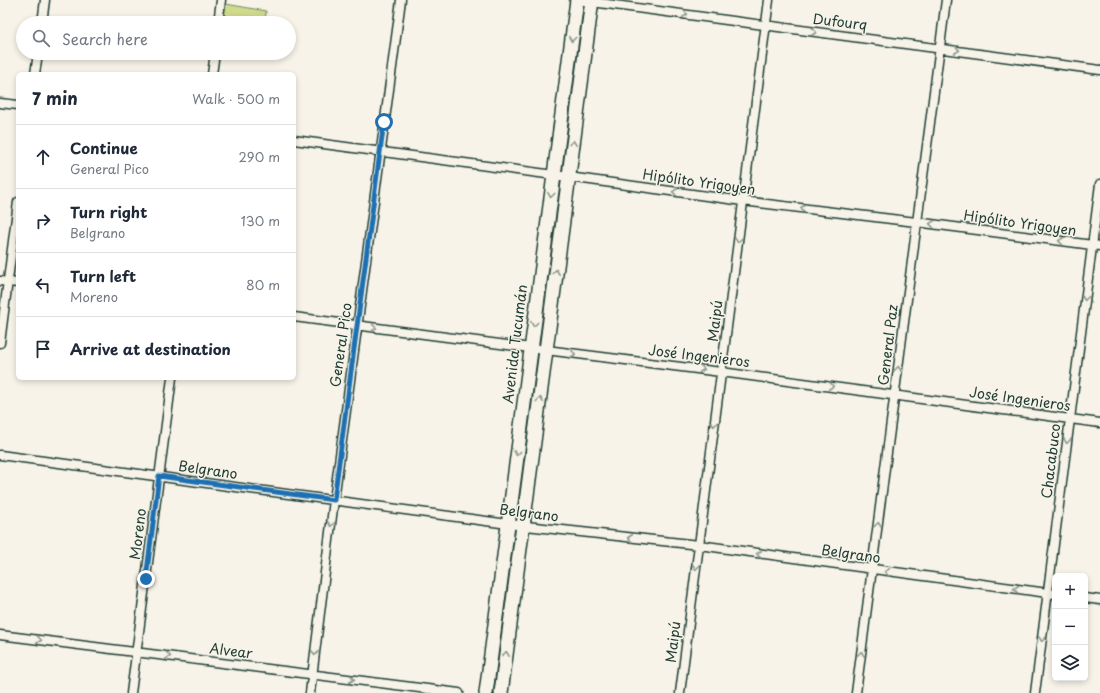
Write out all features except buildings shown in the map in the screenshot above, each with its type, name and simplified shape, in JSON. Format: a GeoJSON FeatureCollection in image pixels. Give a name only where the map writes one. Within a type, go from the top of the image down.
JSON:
{"type":"FeatureCollection","features":[{"type":"Feature","properties":{"kind":"main road","name":"Avenida Tucumán"},"geometry":{"type":"LineString","coordinates":[[486,693],[577,0]]}},
{"type":"Feature","properties":{"kind":"main road"},"geometry":{"type":"LineString","coordinates":[[501,693],[592,1]]}},
{"type":"Feature","properties":{"kind":"street"},"geometry":{"type":"LineString","coordinates":[[43,16],[45,0]]}},
{"type":"Feature","properties":{"kind":"street"},"geometry":{"type":"LineString","coordinates":[[219,16],[221,0]]}},
{"type":"Feature","properties":{"kind":"street","name":"General Pico"},"geometry":{"type":"LineString","coordinates":[[310,693],[334,500],[401,0]]}},
{"type":"Feature","properties":{"kind":"street","name":"Dufourq"},"geometry":{"type":"LineString","coordinates":[[577,0],[1100,70]]}},
{"type":"Feature","properties":{"kind":"street","name":"Maipú"},"geometry":{"type":"LineString","coordinates":[[680,693],[769,0]]}},
{"type":"Feature","properties":{"kind":"street","name":"General Paz"},"geometry":{"type":"LineString","coordinates":[[856,693],[946,0]]}},
{"type":"Feature","properties":{"kind":"street"},"geometry":{"type":"LineString","coordinates":[[35,72],[37,60]]}},
{"type":"Feature","properties":{"kind":"street"},"geometry":{"type":"LineString","coordinates":[[212,72],[214,60]]}},
{"type":"Feature","properties":{"kind":"street"},"geometry":{"type":"LineString","coordinates":[[0,103],[16,105]]}},
{"type":"Feature","properties":{"kind":"street","name":"Hipólito Yrigoyen"},"geometry":{"type":"LineString","coordinates":[[296,140],[743,201],[1096,246]]}},
{"type":"Feature","properties":{"kind":"street","name":"Chacabuco"},"geometry":{"type":"LineString","coordinates":[[1035,693],[1051,594],[1069,418],[1096,246],[1100,184]]}},
{"type":"Feature","properties":{"kind":"street"},"geometry":{"type":"LineString","coordinates":[[0,343],[4,281],[16,213]]}},
{"type":"Feature","properties":{"kind":"street"},"geometry":{"type":"LineString","coordinates":[[4,281],[16,283]]}},
{"type":"Feature","properties":{"kind":"street","name":"José Ingenieros"},"geometry":{"type":"LineString","coordinates":[[296,317],[895,394],[1100,423]]}},
{"type":"Feature","properties":{"kind":"street","name":"Moreno"},"geometry":{"type":"LineString","coordinates":[[131,693],[172,380]]}},
{"type":"Feature","properties":{"kind":"street","name":"Belgrano"},"geometry":{"type":"LineString","coordinates":[[0,455],[523,526],[698,545],[1051,594]]}},
{"type":"Feature","properties":{"kind":"street"},"geometry":{"type":"LineString","coordinates":[[1088,598],[1100,600]]}},
{"type":"Feature","properties":{"kind":"street","name":"Alvear"},"geometry":{"type":"LineString","coordinates":[[0,635],[459,693]]}},
{"type":"Feature","properties":{"kind":"green space"},"geometry":{"type":"Polygon","coordinates":[[[226,4],[266,11],[266,16],[224,16],[226,4]]]}},
{"type":"Feature","properties":{"kind":"green space"},"geometry":{"type":"Polygon","coordinates":[[[582,10],[584,13],[565,169],[561,169],[582,10]]]}},
{"type":"Feature","properties":{"kind":"green space"},"geometry":{"type":"Polygon","coordinates":[[[559,182],[562,183],[540,344],[538,345],[559,182]]]}},
{"type":"Feature","properties":{"kind":"green space"},"geometry":{"type":"Polygon","coordinates":[[[538,357],[540,359],[519,515],[516,519],[512,518],[534,358],[538,357]]]}},
{"type":"Feature","properties":{"kind":"green space"},"geometry":{"type":"Polygon","coordinates":[[[513,534],[516,537],[497,689],[493,693],[490,689],[513,534]]]}},
{"type":"Feature","properties":{"kind":"route"},"geometry":{"type":"LineString","coordinates":[[146,579],[159,476],[334,500],[384,122]]}}]}
